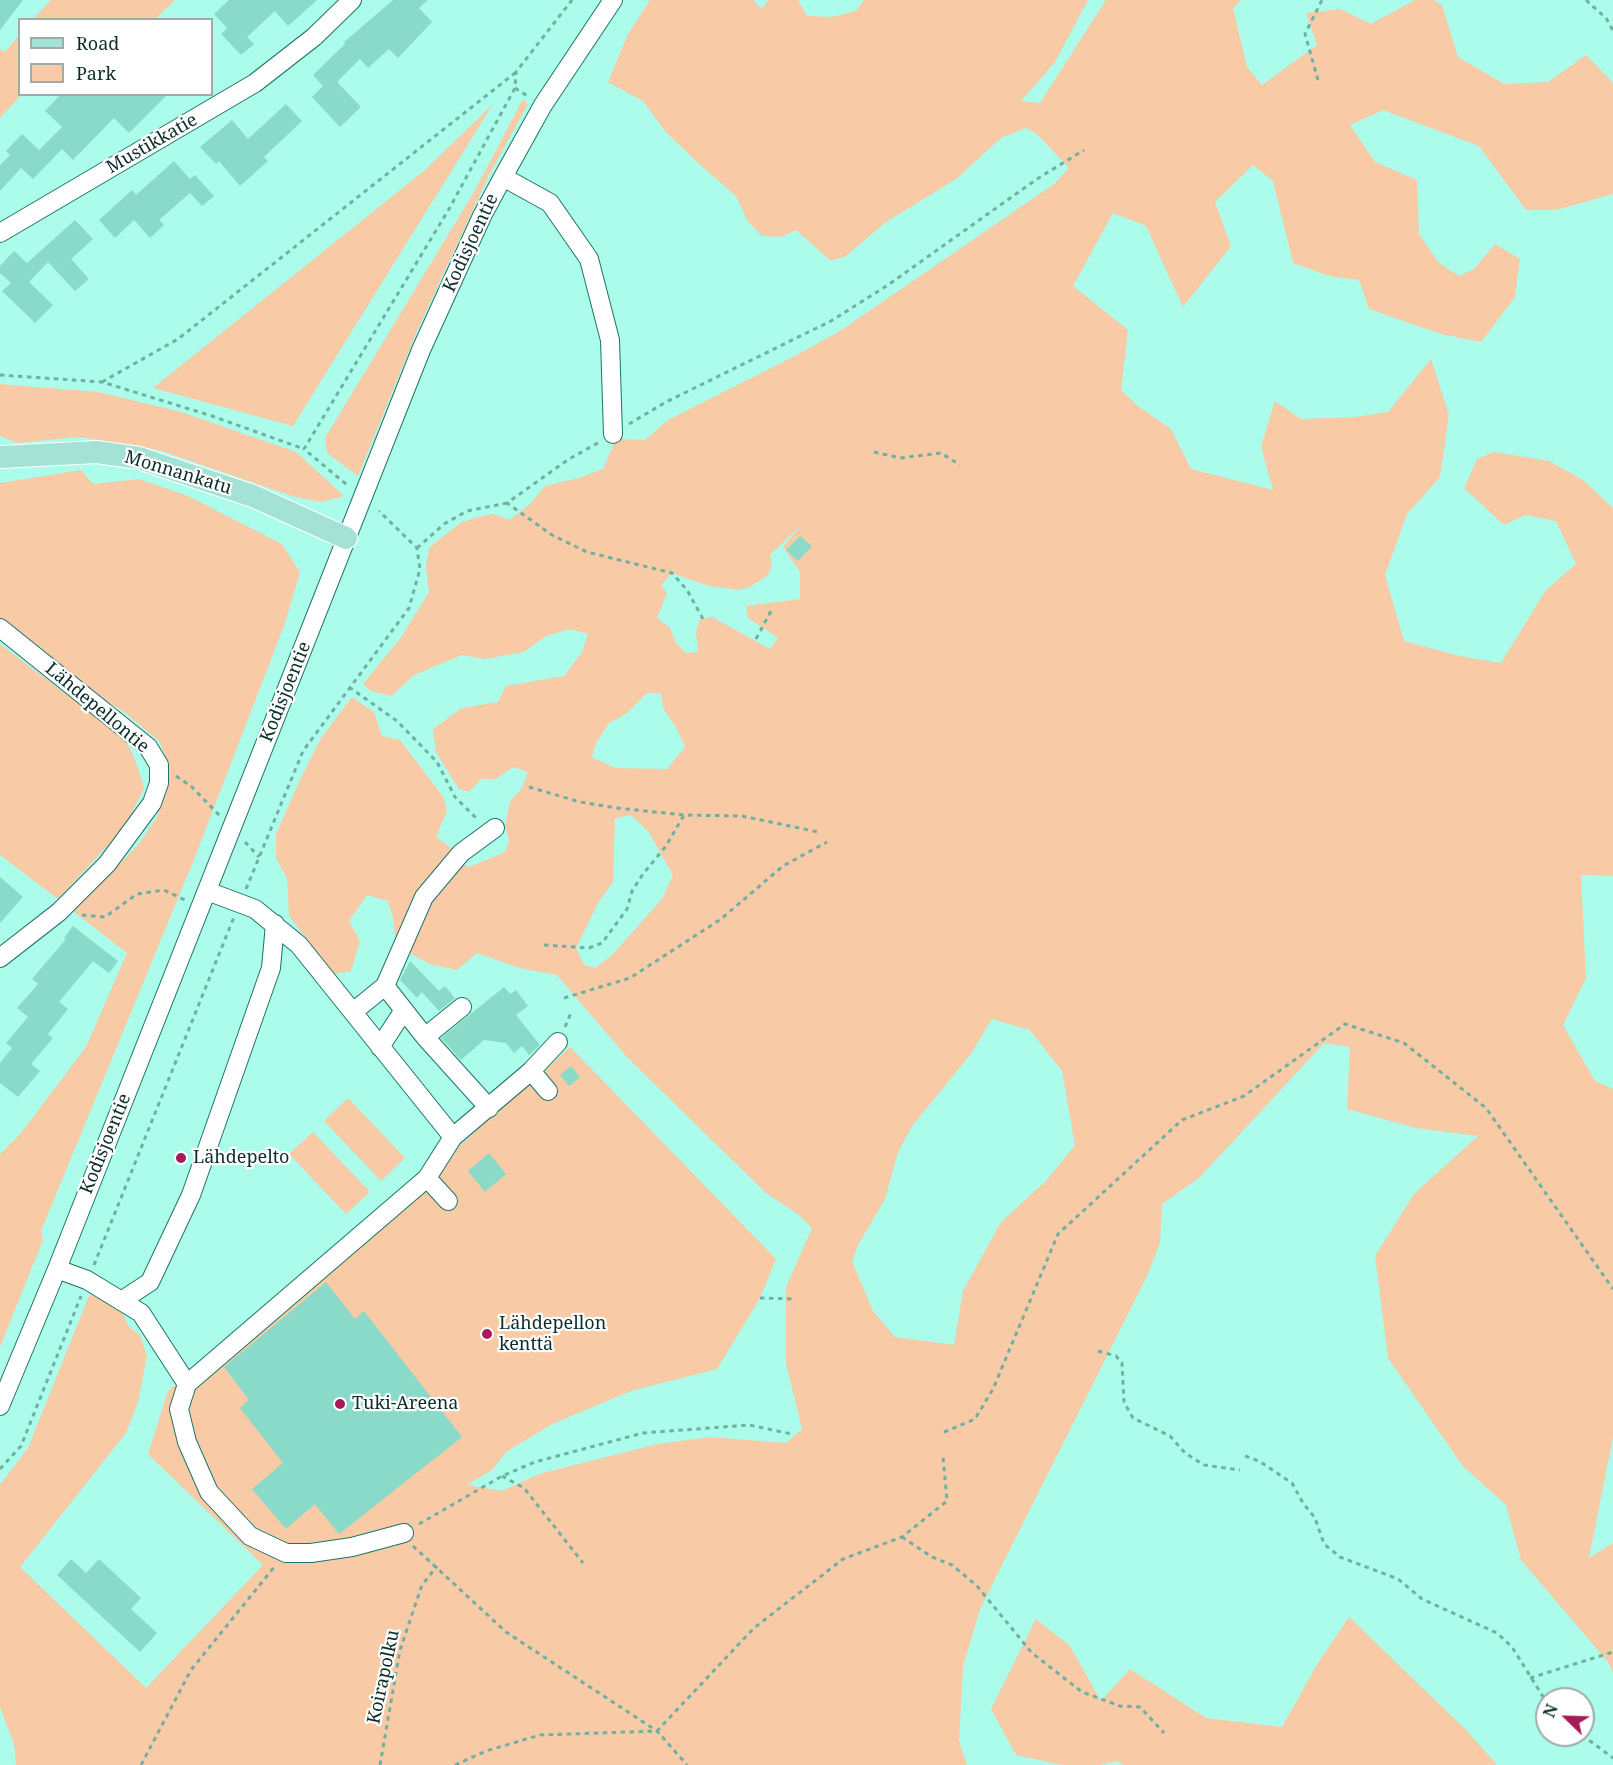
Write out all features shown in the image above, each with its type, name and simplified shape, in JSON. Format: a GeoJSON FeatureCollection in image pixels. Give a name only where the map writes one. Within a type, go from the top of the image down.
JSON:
{"type":"FeatureCollection","features":[{"type":"Feature","properties":{"kind":"main road","name":"Monnankatu"},"geometry":{"type":"LineString","coordinates":[[0,457],[97,452],[139,458],[253,496],[346,538]]}},
{"type":"Feature","properties":{"kind":"street","name":"Mustikkatie"},"geometry":{"type":"LineString","coordinates":[[0,233],[255,83],[314,37],[352,0]]}},
{"type":"Feature","properties":{"kind":"street","name":"Kodisjoentie"},"geometry":{"type":"LineString","coordinates":[[0,1406],[57,1269],[421,350],[482,216],[503,177],[543,105],[613,0]]}},
{"type":"Feature","properties":{"kind":"street"},"geometry":{"type":"LineString","coordinates":[[503,177],[550,203],[589,259],[610,340],[614,434]]}},
{"type":"Feature","properties":{"kind":"street","name":"Lähdepellontie"},"geometry":{"type":"LineString","coordinates":[[0,628],[148,747],[159,765],[159,783],[152,803],[107,864],[59,912],[0,958]]}},
{"type":"Feature","properties":{"kind":"street"},"geometry":{"type":"LineString","coordinates":[[353,1012],[385,986],[424,897],[461,853],[495,828]]}},
{"type":"Feature","properties":{"kind":"street"},"geometry":{"type":"LineString","coordinates":[[204,899],[239,904],[255,909],[299,945],[453,1137]]}},
{"type":"Feature","properties":{"kind":"street"},"geometry":{"type":"LineString","coordinates":[[121,1301],[150,1282],[191,1195],[271,968],[275,924]]}},
{"type":"Feature","properties":{"kind":"street"},"geometry":{"type":"LineString","coordinates":[[385,986],[425,1037],[489,1107]]}},
{"type":"Feature","properties":{"kind":"street"},"geometry":{"type":"LineString","coordinates":[[425,1037],[462,1007]]}},
{"type":"Feature","properties":{"kind":"street"},"geometry":{"type":"LineString","coordinates":[[380,1047],[404,1010]]}},
{"type":"Feature","properties":{"kind":"street"},"geometry":{"type":"LineString","coordinates":[[404,1533],[352,1547],[311,1553],[286,1553],[250,1536],[208,1492],[187,1442],[179,1408],[187,1384],[428,1178],[453,1137],[531,1071],[558,1042]]}},
{"type":"Feature","properties":{"kind":"street"},"geometry":{"type":"LineString","coordinates":[[531,1071],[548,1091]]}},
{"type":"Feature","properties":{"kind":"street"},"geometry":{"type":"LineString","coordinates":[[428,1178],[448,1201]]}},
{"type":"Feature","properties":{"kind":"street"},"geometry":{"type":"LineString","coordinates":[[57,1269],[87,1280],[141,1313],[187,1384]]}},
{"type":"Feature","properties":{"kind":"path"},"geometry":{"type":"LineString","coordinates":[[102,382],[178,339],[516,72],[572,0]]}},
{"type":"Feature","properties":{"kind":"path"},"geometry":{"type":"LineString","coordinates":[[1318,80],[1305,34],[1322,0]]}},
{"type":"Feature","properties":{"kind":"path"},"geometry":{"type":"LineString","coordinates":[[1586,0],[1606,18],[1613,32]]}},
{"type":"Feature","properties":{"kind":"path"},"geometry":{"type":"LineString","coordinates":[[304,448],[449,209],[515,88],[516,72]]}},
{"type":"Feature","properties":{"kind":"path"},"geometry":{"type":"LineString","coordinates":[[417,548],[444,524],[467,511],[507,503],[569,459],[666,402],[831,321],[888,285],[1037,179],[1084,150]]}},
{"type":"Feature","properties":{"kind":"path"},"geometry":{"type":"LineString","coordinates":[[0,375],[102,382],[212,416],[304,448],[346,484]]}},
{"type":"Feature","properties":{"kind":"path"},"geometry":{"type":"LineString","coordinates":[[874,452],[900,458],[941,453],[960,465]]}},
{"type":"Feature","properties":{"kind":"path"},"geometry":{"type":"LineString","coordinates":[[507,503],[552,535],[587,552],[672,573],[687,590],[703,619]]}},
{"type":"Feature","properties":{"kind":"path"},"geometry":{"type":"LineString","coordinates":[[0,1470],[21,1446],[239,904],[303,752],[409,608],[420,569],[417,548],[379,511]]}},
{"type":"Feature","properties":{"kind":"path"},"geometry":{"type":"LineString","coordinates":[[756,639],[772,609]]}},
{"type":"Feature","properties":{"kind":"path"},"geometry":{"type":"LineString","coordinates":[[349,687],[397,721],[437,762],[455,797],[471,816],[495,828]]}},
{"type":"Feature","properties":{"kind":"path"},"geometry":{"type":"LineString","coordinates":[[159,765],[192,787],[260,857]]}},
{"type":"Feature","properties":{"kind":"path"},"geometry":{"type":"LineString","coordinates":[[529,787],[580,802],[684,815],[742,816],[818,832]]}},
{"type":"Feature","properties":{"kind":"path"},"geometry":{"type":"LineString","coordinates":[[544,945],[589,948],[602,943],[627,909],[632,891],[647,868],[666,846],[684,815]]}},
{"type":"Feature","properties":{"kind":"path"},"geometry":{"type":"LineString","coordinates":[[564,998],[630,978],[639,973],[721,919],[783,866],[827,842]]}},
{"type":"Feature","properties":{"kind":"path"},"geometry":{"type":"LineString","coordinates":[[59,912],[105,917],[137,894],[164,890],[204,899]]}},
{"type":"Feature","properties":{"kind":"path"},"geometry":{"type":"LineString","coordinates":[[944,1432],[975,1419],[993,1389],[1058,1234],[1182,1120],[1244,1096],[1345,1024],[1404,1043],[1486,1108],[1613,1289]]}},
{"type":"Feature","properties":{"kind":"path"},"geometry":{"type":"LineString","coordinates":[[760,1298],[796,1299]]}},
{"type":"Feature","properties":{"kind":"path"},"geometry":{"type":"LineString","coordinates":[[1098,1351],[1116,1356],[1122,1363],[1124,1402],[1133,1418],[1170,1436],[1185,1453],[1204,1465],[1240,1470]]}},
{"type":"Feature","properties":{"kind":"path"},"geometry":{"type":"LineString","coordinates":[[687,1765],[657,1731],[506,1632],[415,1548],[404,1533],[502,1476],[535,1462],[643,1433],[749,1425],[792,1434]]}},
{"type":"Feature","properties":{"kind":"path"},"geometry":{"type":"LineString","coordinates":[[1245,1456],[1259,1461],[1292,1483],[1315,1518],[1324,1544],[1340,1557],[1398,1579],[1422,1599],[1497,1633],[1512,1647],[1536,1687]]}},
{"type":"Feature","properties":{"kind":"path"},"geometry":{"type":"LineString","coordinates":[[455,1765],[486,1751],[540,1735],[657,1731],[754,1628],[843,1559],[902,1537],[947,1501],[943,1457]]}},
{"type":"Feature","properties":{"kind":"path"},"geometry":{"type":"LineString","coordinates":[[502,1476],[524,1488],[583,1563]]}},
{"type":"Feature","properties":{"kind":"path"},"geometry":{"type":"LineString","coordinates":[[902,1537],[932,1557],[952,1565],[977,1586],[1032,1653],[1082,1692],[1120,1706],[1140,1707],[1164,1732]]}},
{"type":"Feature","properties":{"kind":"path"},"geometry":{"type":"LineString","coordinates":[[141,1765],[191,1670],[286,1553]]}},
{"type":"Feature","properties":{"kind":"path","name":"Koirapolku"},"geometry":{"type":"LineString","coordinates":[[380,1765],[400,1650],[422,1585],[437,1566]]}},
{"type":"Feature","properties":{"kind":"path"},"geometry":{"type":"LineString","coordinates":[[1530,1678],[1613,1652]]}},
{"type":"Feature","properties":{"kind":"path"},"geometry":{"type":"LineString","coordinates":[[1595,1745],[1613,1758]]}},
{"type":"Feature","properties":{"kind":"green space"},"geometry":{"type":"Polygon","coordinates":[[[51,0],[175,0],[156,18],[34,18],[51,0]]]}},
{"type":"Feature","properties":{"kind":"green space"},"geometry":{"type":"Polygon","coordinates":[[[650,0],[753,0],[762,9],[768,0],[798,0],[807,16],[832,17],[856,11],[864,0],[1088,0],[1055,62],[1021,101],[1040,103],[1106,0],[1241,0],[1233,8],[1247,67],[1262,85],[1317,45],[1306,13],[1340,9],[1371,24],[1415,0],[1434,0],[1442,5],[1458,57],[1504,84],[1548,82],[1586,55],[1613,83],[1613,194],[1556,210],[1526,210],[1479,146],[1383,110],[1350,125],[1375,162],[1417,180],[1419,234],[1439,263],[1459,276],[1474,269],[1495,244],[1520,259],[1515,297],[1481,342],[1441,334],[1369,309],[1359,280],[1329,276],[1293,263],[1273,181],[1253,165],[1215,202],[1231,246],[1183,307],[1146,226],[1113,213],[1073,286],[1128,330],[1121,390],[1139,407],[1171,429],[1191,469],[1273,490],[1261,446],[1275,401],[1301,419],[1354,417],[1388,412],[1431,359],[1449,415],[1440,477],[1407,514],[1385,575],[1404,641],[1459,656],[1501,663],[1546,590],[1576,564],[1556,521],[1525,515],[1504,525],[1464,488],[1477,459],[1494,452],[1549,461],[1583,480],[1613,508],[1613,876],[1581,875],[1586,978],[1563,1025],[1595,1081],[1613,1089],[1613,1437],[1589,1558],[1613,1543],[1613,1673],[1608,1662],[1521,1560],[1506,1505],[1462,1465],[1388,1358],[1375,1256],[1414,1194],[1478,1136],[1416,1128],[1347,1109],[1350,1047],[1324,1043],[1200,1177],[1162,1204],[1160,1243],[1147,1276],[980,1609],[963,1666],[959,1741],[967,1765],[16,1765],[14,1744],[0,1707],[0,1485],[28,1448],[89,1296],[96,1293],[120,1308],[129,1327],[140,1335],[147,1356],[138,1402],[126,1433],[20,1567],[146,1688],[263,1565],[148,1454],[168,1391],[366,1221],[436,1167],[570,1047],[776,1259],[760,1298],[717,1369],[631,1391],[552,1424],[506,1452],[492,1470],[467,1485],[502,1491],[539,1474],[658,1444],[710,1437],[786,1443],[802,1429],[786,1363],[786,1287],[812,1228],[798,1214],[766,1193],[627,1057],[557,975],[520,968],[477,953],[457,970],[430,964],[396,946],[393,918],[388,901],[367,895],[349,921],[360,941],[351,971],[334,974],[289,916],[287,879],[276,858],[276,834],[299,782],[321,738],[352,697],[374,712],[382,736],[400,740],[444,798],[447,811],[436,837],[455,851],[461,863],[469,867],[505,852],[509,840],[505,825],[510,801],[522,788],[528,772],[513,767],[496,779],[481,779],[469,792],[459,789],[436,752],[433,729],[462,708],[498,702],[506,686],[564,676],[582,652],[588,634],[570,629],[546,636],[524,652],[485,659],[462,655],[414,675],[391,696],[371,691],[363,684],[402,636],[429,592],[426,567],[429,548],[460,523],[477,517],[493,514],[510,520],[531,503],[545,486],[579,478],[603,469],[616,439],[645,440],[668,420],[840,331],[1054,184],[1069,168],[1036,133],[1025,128],[1001,138],[956,179],[886,222],[846,256],[831,261],[796,230],[781,237],[762,236],[747,220],[736,196],[665,131],[643,101],[608,82],[628,34],[650,0]],[[801,525],[770,555],[772,565],[768,575],[750,587],[738,590],[709,586],[672,573],[661,585],[667,593],[657,618],[670,628],[676,643],[686,653],[698,652],[696,632],[700,619],[712,617],[770,649],[778,638],[748,618],[746,606],[800,599],[800,572],[783,547],[801,525]],[[647,693],[627,713],[609,723],[596,743],[592,757],[615,768],[667,769],[685,747],[676,727],[663,708],[661,693],[647,693]],[[631,815],[615,818],[613,882],[598,903],[576,948],[584,965],[595,968],[612,955],[662,899],[673,875],[648,831],[631,815]],[[992,1019],[970,1055],[912,1126],[898,1152],[885,1199],[858,1245],[852,1261],[873,1311],[895,1337],[954,1345],[963,1291],[1001,1222],[1046,1181],[1075,1145],[1062,1071],[1030,1030],[992,1019]]]}},
{"type":"Feature","properties":{"kind":"green space"},"geometry":{"type":"Polygon","coordinates":[[[18,36],[18,96],[20,96],[0,118],[0,49],[5,52],[18,36]]]}},
{"type":"Feature","properties":{"kind":"green space"},"geometry":{"type":"Polygon","coordinates":[[[523,99],[528,104],[489,175],[417,331],[358,476],[327,453],[325,438],[474,192],[523,99]]]}},
{"type":"Feature","properties":{"kind":"green space"},"geometry":{"type":"Polygon","coordinates":[[[493,104],[293,426],[153,388],[425,170],[493,104]]]}},
{"type":"Feature","properties":{"kind":"green space"},"geometry":{"type":"Polygon","coordinates":[[[0,384],[98,392],[181,412],[296,452],[344,496],[320,502],[292,496],[159,450],[80,437],[17,443],[0,436],[0,384]]]}},
{"type":"Feature","properties":{"kind":"green space"},"geometry":{"type":"Polygon","coordinates":[[[81,470],[93,484],[139,479],[188,496],[282,544],[300,572],[285,623],[195,857],[41,1231],[43,1240],[0,1347],[0,1154],[21,1133],[86,1047],[127,953],[73,911],[138,845],[156,819],[167,791],[169,765],[159,741],[123,711],[96,695],[0,620],[0,483],[81,470]]]}},
{"type":"Feature","properties":{"kind":"green space"},"geometry":{"type":"Polygon","coordinates":[[[0,644],[124,738],[135,759],[144,788],[125,827],[58,899],[0,855],[0,644]]]}},
{"type":"Feature","properties":{"kind":"green space"},"geometry":{"type":"Polygon","coordinates":[[[348,1098],[405,1158],[381,1181],[324,1121],[348,1098]]]}},
{"type":"Feature","properties":{"kind":"green space"},"geometry":{"type":"Polygon","coordinates":[[[313,1132],[370,1192],[346,1214],[289,1154],[313,1132]]]}},
{"type":"Feature","properties":{"kind":"green space"},"geometry":{"type":"Polygon","coordinates":[[[1349,1617],[1466,1730],[1497,1765],[1124,1765],[1117,1761],[1100,1765],[1062,1765],[1016,1755],[991,1709],[1036,1619],[1070,1646],[1101,1701],[1130,1669],[1206,1718],[1282,1727],[1318,1663],[1349,1617]]]}},
{"type":"Feature","properties":{"kind":"building"},"geometry":{"type":"Polygon","coordinates":[[[0,0],[23,0],[0,30],[0,0]]]}},
{"type":"Feature","properties":{"kind":"building"},"geometry":{"type":"Polygon","coordinates":[[[229,0],[317,0],[288,26],[275,11],[247,37],[254,44],[241,55],[221,34],[227,28],[214,14],[229,0]]]}},
{"type":"Feature","properties":{"kind":"building"},"geometry":{"type":"Polygon","coordinates":[[[393,0],[428,0],[419,8],[432,22],[398,58],[389,49],[368,68],[360,59],[337,82],[361,107],[340,127],[312,97],[323,86],[313,75],[345,44],[344,42],[393,0]]]}},
{"type":"Feature","properties":{"kind":"building"},"geometry":{"type":"Polygon","coordinates":[[[59,96],[166,96],[129,133],[114,118],[73,160],[62,149],[33,179],[21,168],[0,191],[0,165],[10,155],[6,151],[22,134],[39,150],[62,127],[45,111],[59,96]]]}},
{"type":"Feature","properties":{"kind":"building"},"geometry":{"type":"Polygon","coordinates":[[[286,104],[302,121],[264,157],[268,161],[240,186],[219,161],[216,164],[200,147],[232,120],[248,139],[286,104]]]}},
{"type":"Feature","properties":{"kind":"building"},"geometry":{"type":"Polygon","coordinates":[[[174,161],[190,179],[195,175],[214,196],[202,206],[190,193],[159,220],[164,225],[150,238],[134,220],[115,238],[99,220],[132,190],[136,195],[174,161]]]}},
{"type":"Feature","properties":{"kind":"building"},"geometry":{"type":"Polygon","coordinates":[[[75,220],[93,239],[71,259],[89,279],[75,291],[48,262],[29,282],[53,305],[35,323],[2,291],[11,283],[0,273],[0,266],[14,251],[27,263],[75,220]]]}},
{"type":"Feature","properties":{"kind":"building"},"geometry":{"type":"Polygon","coordinates":[[[800,536],[812,546],[798,561],[786,550],[800,536]]]}},
{"type":"Feature","properties":{"kind":"building"},"geometry":{"type":"Polygon","coordinates":[[[0,877],[23,897],[0,923],[0,877]]]}},
{"type":"Feature","properties":{"kind":"building"},"geometry":{"type":"Polygon","coordinates":[[[73,926],[118,961],[109,973],[93,961],[59,1002],[68,1009],[48,1034],[53,1038],[31,1064],[40,1071],[18,1097],[0,1083],[0,1063],[12,1048],[6,1043],[28,1017],[17,1008],[38,984],[32,979],[66,939],[64,938],[73,926]]]}},
{"type":"Feature","properties":{"kind":"building"},"geometry":{"type":"Polygon","coordinates":[[[410,961],[439,991],[445,986],[455,998],[439,1011],[422,992],[417,998],[400,980],[410,961]]]}},
{"type":"Feature","properties":{"kind":"building"},"geometry":{"type":"Polygon","coordinates":[[[504,987],[510,994],[516,990],[528,1006],[516,1015],[540,1045],[529,1055],[522,1046],[514,1053],[506,1043],[484,1040],[461,1060],[441,1038],[504,987]]]}},
{"type":"Feature","properties":{"kind":"building"},"geometry":{"type":"Polygon","coordinates":[[[571,1066],[580,1077],[569,1086],[560,1075],[571,1066]]]}},
{"type":"Feature","properties":{"kind":"building"},"geometry":{"type":"Polygon","coordinates":[[[489,1153],[506,1174],[485,1192],[468,1171],[489,1153]]]}},
{"type":"Feature","properties":{"kind":"building","name":"Tuki-Areena"},"geometry":{"type":"Polygon","coordinates":[[[326,1282],[355,1319],[364,1311],[462,1437],[339,1534],[315,1504],[286,1529],[252,1489],[283,1463],[240,1408],[249,1400],[224,1367],[326,1282]]]}},
{"type":"Feature","properties":{"kind":"building"},"geometry":{"type":"Polygon","coordinates":[[[71,1559],[86,1573],[99,1559],[141,1598],[131,1609],[157,1633],[140,1652],[57,1575],[71,1559]]]}},
{"type":"Feature","properties":{"kind":"place","name":"Lähdepelto"},"geometry":{"type":"Point","coordinates":[181,1158]}},
{"type":"Feature","properties":{"kind":"place","name":"Lähdepellon kenttä"},"geometry":{"type":"Point","coordinates":[487,1334]}},
{"type":"Feature","properties":{"kind":"place","name":"Tuki-Areena"},"geometry":{"type":"Point","coordinates":[340,1404]}}]}
